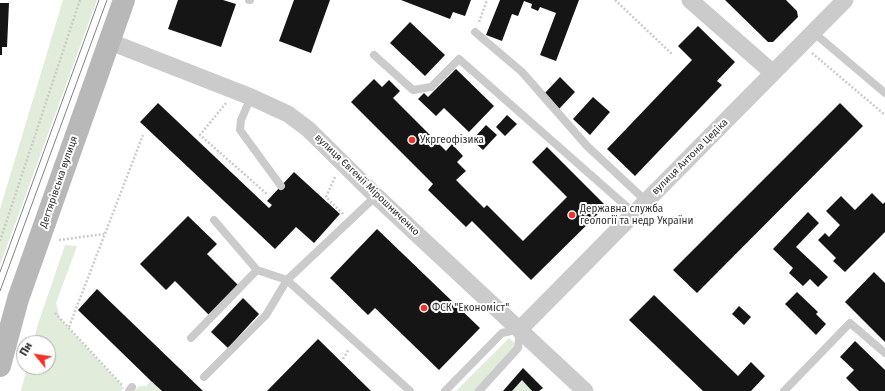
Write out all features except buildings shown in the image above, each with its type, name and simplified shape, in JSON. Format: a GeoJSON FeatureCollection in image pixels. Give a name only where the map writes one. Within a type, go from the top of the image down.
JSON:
{"type":"FeatureCollection","features":[{"type":"Feature","properties":{"kind":"main road","name":"Дегтярівська вулиця"},"geometry":{"type":"LineString","coordinates":[[0,366],[18,299],[108,41],[124,0]]}},
{"type":"Feature","properties":{"kind":"street"},"geometry":{"type":"LineString","coordinates":[[690,0],[773,73]]}},
{"type":"Feature","properties":{"kind":"street","name":"вулиця Антона Цедіка"},"geometry":{"type":"LineString","coordinates":[[520,329],[845,0]]}},
{"type":"Feature","properties":{"kind":"street","name":"вулиця Євгенії Мірошниченко"},"geometry":{"type":"LineString","coordinates":[[108,41],[251,97],[288,114],[308,129],[376,196],[585,391]]}},
{"type":"Feature","properties":{"kind":"lane"},"geometry":{"type":"LineString","coordinates":[[475,32],[522,72],[587,146],[646,201]]}},
{"type":"Feature","properties":{"kind":"lane"},"geometry":{"type":"LineString","coordinates":[[813,32],[885,93]]}},
{"type":"Feature","properties":{"kind":"lane"},"geometry":{"type":"LineString","coordinates":[[374,55],[413,90],[431,87],[459,59],[634,213]]}},
{"type":"Feature","properties":{"kind":"lane"},"geometry":{"type":"LineString","coordinates":[[251,97],[241,120],[240,130],[281,186]]}},
{"type":"Feature","properties":{"kind":"lane"},"geometry":{"type":"LineString","coordinates":[[204,377],[266,315],[287,280],[376,196]]}},
{"type":"Feature","properties":{"kind":"lane"},"geometry":{"type":"LineString","coordinates":[[214,220],[257,270],[287,280],[410,391]]}},
{"type":"Feature","properties":{"kind":"lane"},"geometry":{"type":"LineString","coordinates":[[191,338],[257,270]]}},
{"type":"Feature","properties":{"kind":"lane"},"geometry":{"type":"LineString","coordinates":[[784,391],[850,323],[885,353]]}},
{"type":"Feature","properties":{"kind":"lane"},"geometry":{"type":"LineString","coordinates":[[446,391],[502,333],[520,329],[518,348],[479,391]]}},
{"type":"Feature","properties":{"kind":"path"},"geometry":{"type":"LineString","coordinates":[[0,241],[80,0]]}},
{"type":"Feature","properties":{"kind":"path"},"geometry":{"type":"LineString","coordinates":[[475,32],[487,0]]}},
{"type":"Feature","properties":{"kind":"path"},"geometry":{"type":"LineString","coordinates":[[615,0],[673,55]]}},
{"type":"Feature","properties":{"kind":"path"},"geometry":{"type":"LineString","coordinates":[[812,52],[885,115]]}},
{"type":"Feature","properties":{"kind":"path"},"geometry":{"type":"LineString","coordinates":[[230,98],[200,135],[268,195]]}},
{"type":"Feature","properties":{"kind":"path"},"geometry":{"type":"LineString","coordinates":[[69,327],[143,135]]}},
{"type":"Feature","properties":{"kind":"path"},"geometry":{"type":"LineString","coordinates":[[338,172],[326,197],[349,220]]}},
{"type":"Feature","properties":{"kind":"path"},"geometry":{"type":"LineString","coordinates":[[59,240],[104,234]]}},
{"type":"Feature","properties":{"kind":"path"},"geometry":{"type":"LineString","coordinates":[[55,313],[129,388]]}},
{"type":"Feature","properties":{"kind":"green space"},"geometry":{"type":"Polygon","coordinates":[[[63,0],[97,0],[0,265],[0,209],[63,0]]]}},
{"type":"Feature","properties":{"kind":"green space"},"geometry":{"type":"Polygon","coordinates":[[[65,245],[77,246],[56,303],[60,319],[124,388],[121,391],[21,391],[25,375],[56,375],[56,335],[35,335],[65,245]]]}},
{"type":"Feature","properties":{"kind":"green space"},"geometry":{"type":"Polygon","coordinates":[[[509,338],[517,346],[477,391],[456,391],[509,338]]]}},
{"type":"Feature","properties":{"kind":"green space"},"geometry":{"type":"Polygon","coordinates":[[[522,380],[532,391],[512,391],[522,380]]]}},
{"type":"Feature","properties":{"kind":"green space"},"geometry":{"type":"Polygon","coordinates":[[[151,381],[162,391],[134,391],[139,386],[146,386],[151,381]]]}},
{"type":"Feature","properties":{"kind":"tram line"},"geometry":{"type":"LineString","coordinates":[[0,272],[99,0]]}},
{"type":"Feature","properties":{"kind":"tram line"},"geometry":{"type":"LineString","coordinates":[[0,291],[107,0]]}},
{"type":"Feature","properties":{"kind":"place","name":"Укргеофізика"},"geometry":{"type":"Point","coordinates":[412,140]}},
{"type":"Feature","properties":{"kind":"place","name":"Державна служба геології та недр України"},"geometry":{"type":"Point","coordinates":[572,215]}},
{"type":"Feature","properties":{"kind":"place","name":"ФСК \"Економіст\""},"geometry":{"type":"Point","coordinates":[424,308]}}]}
